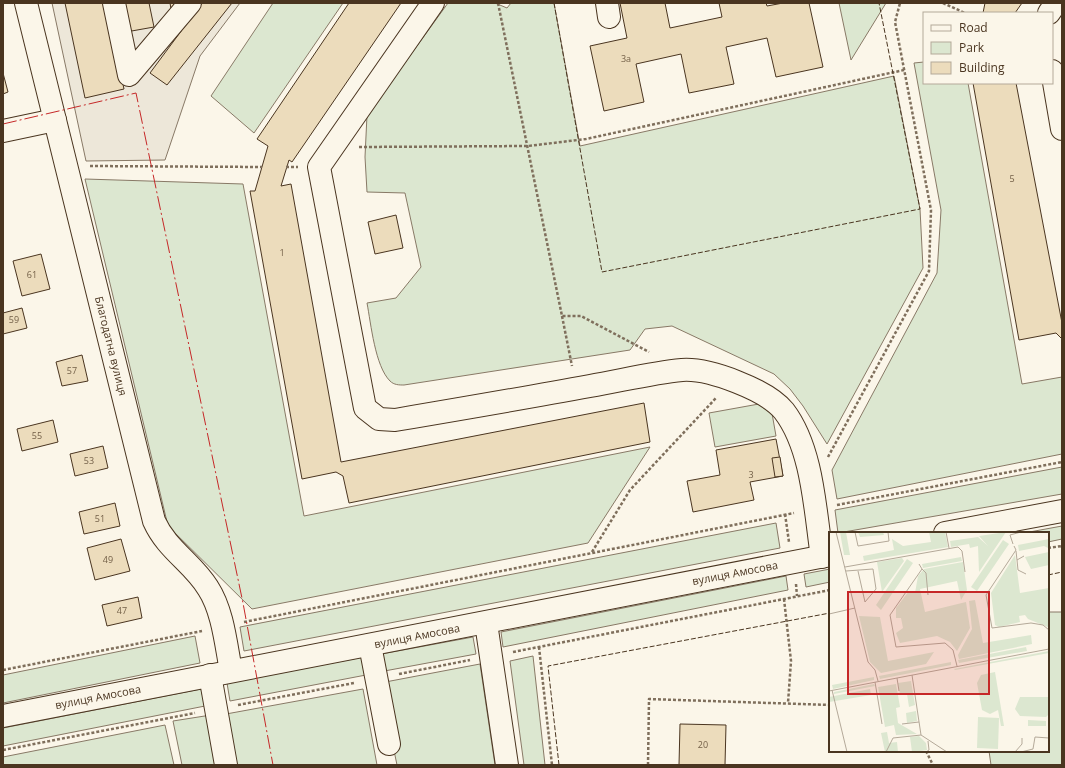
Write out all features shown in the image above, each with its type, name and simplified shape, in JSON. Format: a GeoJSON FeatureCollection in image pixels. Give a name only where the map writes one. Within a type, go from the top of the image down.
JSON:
{"type":"FeatureCollection","features":[{"type":"Feature","properties":{"kind":"street","name":"Благодатна вулиця"},"geometry":{"type":"LineString","coordinates":[[26,3],[154,522],[160,535],[209,588],[215,601],[222,627],[220,673],[216,709],[226,765]]}},
{"type":"Feature","properties":{"kind":"street"},"geometry":{"type":"LineString","coordinates":[[114,3],[128,75],[190,3]]}},
{"type":"Feature","properties":{"kind":"street"},"geometry":{"type":"LineString","coordinates":[[433,3],[319,166],[362,395],[366,408],[384,420],[395,420],[683,370],[732,380],[767,397],[778,405],[787,416],[801,444],[807,463],[813,499],[826,556]]}},
{"type":"Feature","properties":{"kind":"street"},"geometry":{"type":"LineString","coordinates":[[1050,12],[1056,3]]}},
{"type":"Feature","properties":{"kind":"street"},"geometry":{"type":"LineString","coordinates":[[1053,77],[1062,129]]}},
{"type":"Feature","properties":{"kind":"street"},"geometry":{"type":"LineString","coordinates":[[3,131],[56,120]]}},
{"type":"Feature","properties":{"kind":"street"},"geometry":{"type":"LineString","coordinates":[[950,532],[1062,511]]}},
{"type":"Feature","properties":{"kind":"street","name":"вулиця Амосова"},"geometry":{"type":"LineString","coordinates":[[3,716],[826,556]]}},
{"type":"Feature","properties":{"kind":"street"},"geometry":{"type":"LineString","coordinates":[[486,623],[507,765]]}},
{"type":"Feature","properties":{"kind":"street"},"geometry":{"type":"LineString","coordinates":[[370,645],[388,744]]}},
{"type":"Feature","properties":{"kind":"path"},"geometry":{"type":"LineString","coordinates":[[498,3],[577,389]]}},
{"type":"Feature","properties":{"kind":"path"},"geometry":{"type":"LineString","coordinates":[[813,499],[929,271],[931,210],[895,22],[900,3]]}},
{"type":"Feature","properties":{"kind":"path"},"geometry":{"type":"LineString","coordinates":[[943,3],[963,12]]}},
{"type":"Feature","properties":{"kind":"path"},"geometry":{"type":"LineString","coordinates":[[332,148],[528,146],[586,139],[904,70]]}},
{"type":"Feature","properties":{"kind":"path"},"geometry":{"type":"LineString","coordinates":[[67,166],[262,166]]}},
{"type":"Feature","properties":{"kind":"path"},"geometry":{"type":"LineString","coordinates":[[562,316],[581,316],[683,370]]}},
{"type":"Feature","properties":{"kind":"path"},"geometry":{"type":"LineString","coordinates":[[592,552],[630,490],[732,380]]}},
{"type":"Feature","properties":{"kind":"path"},"geometry":{"type":"LineString","coordinates":[[3,670],[785,514],[813,499],[1062,462]]}},
{"type":"Feature","properties":{"kind":"path"},"geometry":{"type":"LineString","coordinates":[[785,514],[789,542]]}},
{"type":"Feature","properties":{"kind":"path"},"geometry":{"type":"LineString","coordinates":[[1049,548],[1062,546]]}},
{"type":"Feature","properties":{"kind":"path"},"geometry":{"type":"LineString","coordinates":[[795,577],[798,596]]}},
{"type":"Feature","properties":{"kind":"path"},"geometry":{"type":"LineString","coordinates":[[3,750],[829,590]]}},
{"type":"Feature","properties":{"kind":"path"},"geometry":{"type":"LineString","coordinates":[[784,599],[791,661],[788,703]]}},
{"type":"Feature","properties":{"kind":"path"},"geometry":{"type":"LineString","coordinates":[[539,647],[552,765]]}},
{"type":"Feature","properties":{"kind":"path"},"geometry":{"type":"LineString","coordinates":[[648,765],[649,699],[829,705]]}},
{"type":"Feature","properties":{"kind":"path"},"geometry":{"type":"LineString","coordinates":[[926,752],[933,765]]}},
{"type":"Feature","properties":{"kind":"green space"},"geometry":{"type":"Polygon","coordinates":[[[273,3],[343,3],[254,133],[211,96],[273,3]]]}},
{"type":"Feature","properties":{"kind":"green space"},"geometry":{"type":"Polygon","coordinates":[[[448,3],[495,3],[507,8],[511,3],[554,3],[580,146],[894,76],[920,209],[923,268],[827,444],[803,406],[790,389],[774,374],[672,326],[645,329],[630,350],[404,385],[398,385],[390,381],[385,374],[377,355],[367,303],[396,298],[421,267],[405,193],[367,192],[365,157],[367,115],[448,3]]]}},
{"type":"Feature","properties":{"kind":"green space"},"geometry":{"type":"Polygon","coordinates":[[[839,3],[886,3],[851,60],[839,3]]]}},
{"type":"Feature","properties":{"kind":"green space"},"geometry":{"type":"Polygon","coordinates":[[[923,62],[923,84],[968,84],[1022,384],[1062,377],[1062,454],[837,499],[832,470],[937,273],[941,210],[914,63],[923,62]]]}},
{"type":"Feature","properties":{"kind":"green space"},"geometry":{"type":"Polygon","coordinates":[[[85,179],[243,184],[304,516],[650,447],[588,543],[252,609],[168,526],[85,179]]]}},
{"type":"Feature","properties":{"kind":"green space"},"geometry":{"type":"Polygon","coordinates":[[[770,402],[776,436],[715,447],[709,413],[770,402]]]}},
{"type":"Feature","properties":{"kind":"green space"},"geometry":{"type":"Polygon","coordinates":[[[1062,467],[1062,494],[844,532],[838,532],[835,510],[1062,467]]]}},
{"type":"Feature","properties":{"kind":"green space"},"geometry":{"type":"Polygon","coordinates":[[[776,523],[780,548],[244,651],[240,627],[776,523]]]}},
{"type":"Feature","properties":{"kind":"green space"},"geometry":{"type":"Polygon","coordinates":[[[1062,526],[1062,539],[1049,542],[1049,532],[1029,532],[1062,526]]]}},
{"type":"Feature","properties":{"kind":"green space"},"geometry":{"type":"Polygon","coordinates":[[[829,569],[829,582],[806,587],[804,574],[829,569]]]}},
{"type":"Feature","properties":{"kind":"green space"},"geometry":{"type":"Polygon","coordinates":[[[786,576],[788,590],[503,647],[501,632],[786,576]]]}},
{"type":"Feature","properties":{"kind":"green space"},"geometry":{"type":"Polygon","coordinates":[[[1049,612],[1062,612],[1062,765],[991,765],[989,752],[1049,752],[1049,612]]]}},
{"type":"Feature","properties":{"kind":"green space"},"geometry":{"type":"Polygon","coordinates":[[[195,636],[200,663],[3,703],[3,675],[195,636]]]}},
{"type":"Feature","properties":{"kind":"green space"},"geometry":{"type":"Polygon","coordinates":[[[473,637],[476,654],[379,672],[376,655],[473,637]]]}},
{"type":"Feature","properties":{"kind":"green space"},"geometry":{"type":"Polygon","coordinates":[[[533,656],[545,765],[524,765],[510,661],[533,656]]]}},
{"type":"Feature","properties":{"kind":"green space"},"geometry":{"type":"Polygon","coordinates":[[[363,657],[366,675],[230,701],[227,683],[363,657]]]}},
{"type":"Feature","properties":{"kind":"green space"},"geometry":{"type":"Polygon","coordinates":[[[480,664],[495,765],[397,765],[380,683],[480,664]]]}},
{"type":"Feature","properties":{"kind":"green space"},"geometry":{"type":"Polygon","coordinates":[[[201,689],[205,706],[3,746],[3,728],[201,689]]]}},
{"type":"Feature","properties":{"kind":"green space"},"geometry":{"type":"Polygon","coordinates":[[[363,689],[377,765],[236,765],[226,714],[363,689]]]}},
{"type":"Feature","properties":{"kind":"green space"},"geometry":{"type":"Polygon","coordinates":[[[211,715],[220,765],[182,765],[173,721],[211,715]]]}},
{"type":"Feature","properties":{"kind":"green space"},"geometry":{"type":"Polygon","coordinates":[[[165,725],[174,765],[3,765],[3,757],[165,725]]]}},
{"type":"Feature","properties":{"kind":"shaded area"},"geometry":{"type":"Polygon","coordinates":[[[52,3],[240,3],[200,56],[165,160],[86,161],[52,3]]]}},
{"type":"Feature","properties":{"kind":"building"},"geometry":{"type":"Polygon","coordinates":[[[65,3],[105,3],[124,89],[85,98],[65,3]]]}},
{"type":"Feature","properties":{"kind":"building"},"geometry":{"type":"Polygon","coordinates":[[[121,3],[149,3],[154,27],[126,32],[121,3]]]}},
{"type":"Feature","properties":{"kind":"building"},"geometry":{"type":"Polygon","coordinates":[[[170,3],[177,3],[171,9],[170,3]]]}},
{"type":"Feature","properties":{"kind":"building"},"geometry":{"type":"Polygon","coordinates":[[[202,3],[232,3],[167,85],[150,73],[202,3]]]}},
{"type":"Feature","properties":{"kind":"building"},"geometry":{"type":"Polygon","coordinates":[[[349,3],[401,3],[292,162],[289,160],[281,186],[291,184],[341,462],[644,403],[650,442],[349,503],[343,476],[336,472],[302,479],[250,191],[255,191],[268,146],[257,139],[349,3]]]}},
{"type":"Feature","properties":{"kind":"building"},"geometry":{"type":"Polygon","coordinates":[[[620,3],[665,3],[670,28],[722,17],[719,3],[766,3],[767,6],[783,3],[809,3],[823,67],[776,77],[767,38],[726,47],[734,84],[689,93],[681,54],[636,64],[644,102],[604,111],[590,46],[627,38],[620,3]]]}},
{"type":"Feature","properties":{"kind":"building"},"geometry":{"type":"Polygon","coordinates":[[[985,3],[1022,3],[1016,12],[983,12],[985,3]]]}},
{"type":"Feature","properties":{"kind":"building"},"geometry":{"type":"Polygon","coordinates":[[[3,73],[8,92],[3,94],[3,73]]]}},
{"type":"Feature","properties":{"kind":"building"},"geometry":{"type":"Polygon","coordinates":[[[973,84],[1016,84],[1062,323],[1062,339],[1056,333],[1019,340],[973,84]]]}},
{"type":"Feature","properties":{"kind":"building"},"geometry":{"type":"Polygon","coordinates":[[[396,215],[403,248],[375,254],[368,222],[396,215]]]}},
{"type":"Feature","properties":{"kind":"building"},"geometry":{"type":"Polygon","coordinates":[[[41,254],[50,289],[22,296],[13,261],[41,254]]]}},
{"type":"Feature","properties":{"kind":"building"},"geometry":{"type":"Polygon","coordinates":[[[22,308],[27,328],[3,334],[3,313],[22,308]]]}},
{"type":"Feature","properties":{"kind":"building"},"geometry":{"type":"Polygon","coordinates":[[[82,355],[88,381],[62,386],[56,362],[82,355]]]}},
{"type":"Feature","properties":{"kind":"building"},"geometry":{"type":"Polygon","coordinates":[[[53,420],[58,442],[22,451],[17,429],[53,420]]]}},
{"type":"Feature","properties":{"kind":"building"},"geometry":{"type":"Polygon","coordinates":[[[776,439],[783,476],[750,482],[754,500],[693,512],[687,481],[720,475],[716,450],[776,439]]]}},
{"type":"Feature","properties":{"kind":"building"},"geometry":{"type":"Polygon","coordinates":[[[103,446],[108,468],[75,476],[70,454],[103,446]]]}},
{"type":"Feature","properties":{"kind":"building"},"geometry":{"type":"Polygon","coordinates":[[[780,457],[783,476],[775,477],[772,458],[780,457]]]}},
{"type":"Feature","properties":{"kind":"building"},"geometry":{"type":"Polygon","coordinates":[[[115,503],[120,526],[84,534],[79,512],[115,503]]]}},
{"type":"Feature","properties":{"kind":"building"},"geometry":{"type":"Polygon","coordinates":[[[121,539],[130,571],[95,580],[87,548],[121,539]]]}},
{"type":"Feature","properties":{"kind":"building"},"geometry":{"type":"Polygon","coordinates":[[[138,597],[142,618],[107,626],[102,605],[138,597]]]}},
{"type":"Feature","properties":{"kind":"building"},"geometry":{"type":"Polygon","coordinates":[[[680,724],[726,725],[725,765],[679,765],[680,724]]]}},
{"type":"Feature","properties":{"kind":"fence"},"geometry":{"type":"LineString","coordinates":[[554,3],[602,272],[920,209],[879,3]]}},
{"type":"Feature","properties":{"kind":"fence"},"geometry":{"type":"LineString","coordinates":[[1049,575],[1062,572]]}},
{"type":"Feature","properties":{"kind":"fence"},"geometry":{"type":"LineString","coordinates":[[559,765],[548,666],[829,613]]}},
{"type":"Feature","properties":{"kind":"power"},"geometry":{"type":"LineString","coordinates":[[3,124],[136,93],[243,603],[273,765]]}}]}
